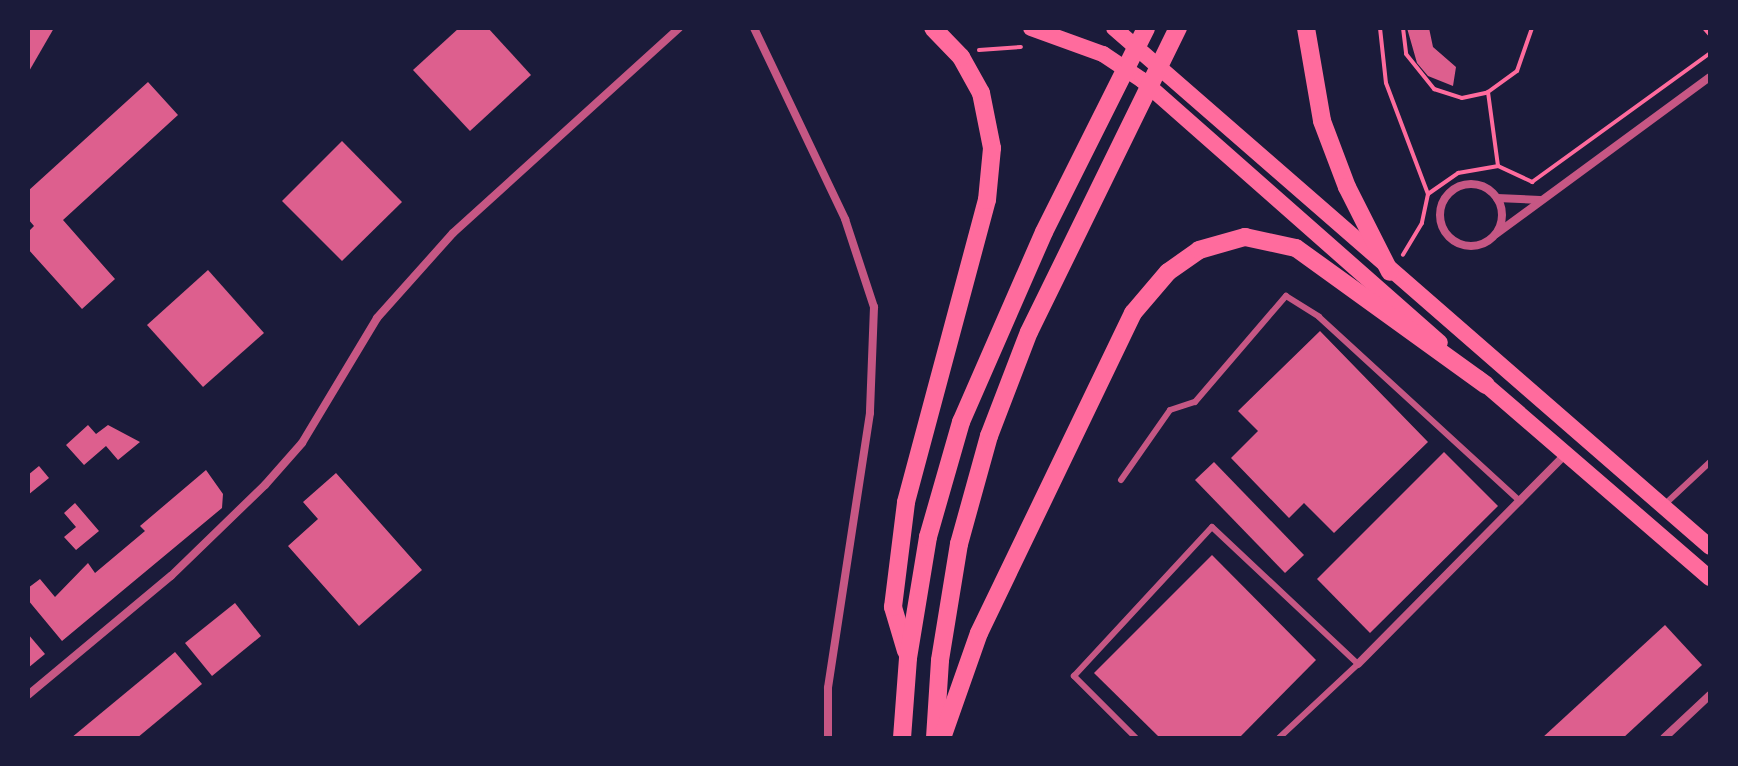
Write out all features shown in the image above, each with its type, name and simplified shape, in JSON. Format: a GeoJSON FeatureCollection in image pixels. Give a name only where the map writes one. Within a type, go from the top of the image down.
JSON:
{"type":"FeatureCollection","features":[{"type":"Feature","properties":{"kind":"highway"},"geometry":{"type":"LineString","coordinates":[[908,658],[893,607],[906,502],[991,173],[988,110],[961,57],[933,28]]}},
{"type":"Feature","properties":{"kind":"highway"},"geometry":{"type":"LineString","coordinates":[[902,738],[908,658],[928,537],[961,422],[1005,316],[1096,123],[1146,28]]}},
{"type":"Feature","properties":{"kind":"highway"},"geometry":{"type":"LineString","coordinates":[[935,738],[940,660],[959,544],[989,436],[1029,332],[1178,28]]}},
{"type":"Feature","properties":{"kind":"highway"},"geometry":{"type":"LineString","coordinates":[[1306,28],[1322,121],[1347,187],[1390,272]]}},
{"type":"Feature","properties":{"kind":"highway"},"geometry":{"type":"LineString","coordinates":[[942,738],[979,633],[1133,313],[1168,272],[1199,250],[1245,237],[1296,248],[1486,385]]}},
{"type":"Feature","properties":{"kind":"main road"},"geometry":{"type":"LineString","coordinates":[[1031,28],[1059,35],[1103,54],[1191,119],[1565,455],[1710,578]]}},
{"type":"Feature","properties":{"kind":"main road"},"geometry":{"type":"LineString","coordinates":[[1114,28],[1390,272],[1710,547]]}},
{"type":"Feature","properties":{"kind":"street"},"geometry":{"type":"LineString","coordinates":[[28,695],[171,576],[265,485],[302,443],[377,318],[453,233],[679,28]]}},
{"type":"Feature","properties":{"kind":"street"},"geometry":{"type":"LineString","coordinates":[[754,28],[845,219],[874,307],[870,413],[828,688],[828,738]]}},
{"type":"Feature","properties":{"kind":"street"},"geometry":{"type":"LineString","coordinates":[[1540,200],[1497,198],[1476,184],[1463,185],[1446,196],[1440,212],[1443,230],[1460,244],[1476,246],[1496,234],[1710,77]]}},
{"type":"Feature","properties":{"kind":"street"},"geometry":{"type":"LineString","coordinates":[[1496,234],[1502,213],[1497,198]]}},
{"type":"Feature","properties":{"kind":"street"},"geometry":{"type":"LineString","coordinates":[[1358,664],[1565,455]]}},
{"type":"Feature","properties":{"kind":"street"},"geometry":{"type":"LineString","coordinates":[[1664,738],[1710,695]]}},
{"type":"Feature","properties":{"kind":"lane"},"geometry":{"type":"LineString","coordinates":[[1121,480],[1170,410],[1195,402],[1286,296],[1319,317],[1520,501]]}},
{"type":"Feature","properties":{"kind":"lane"},"geometry":{"type":"LineString","coordinates":[[1662,506],[1710,462]]}},
{"type":"Feature","properties":{"kind":"lane"},"geometry":{"type":"LineString","coordinates":[[1136,738],[1074,676],[1212,527],[1358,664],[1279,738]]}},
{"type":"Feature","properties":{"kind":"path"},"geometry":{"type":"LineString","coordinates":[[1380,28],[1386,83],[1428,194],[1422,223],[1390,272]]}},
{"type":"Feature","properties":{"kind":"path"},"geometry":{"type":"LineString","coordinates":[[1403,28],[1406,54],[1434,89],[1462,98],[1486,93]]}},
{"type":"Feature","properties":{"kind":"path"},"geometry":{"type":"LineString","coordinates":[[1498,166],[1488,92],[1517,71],[1532,28]]}},
{"type":"Feature","properties":{"kind":"path"},"geometry":{"type":"LineString","coordinates":[[1704,28],[1710,35]]}},
{"type":"Feature","properties":{"kind":"path"},"geometry":{"type":"LineString","coordinates":[[961,57],[992,45],[1031,48]]}},
{"type":"Feature","properties":{"kind":"path"},"geometry":{"type":"LineString","coordinates":[[1428,194],[1458,173],[1498,166],[1532,182],[1710,53]]}},
{"type":"Feature","properties":{"kind":"building"},"geometry":{"type":"Polygon","coordinates":[[[28,28],[54,28],[28,73],[28,28]]]}},
{"type":"Feature","properties":{"kind":"building"},"geometry":{"type":"Polygon","coordinates":[[[459,28],[488,28],[531,75],[470,131],[413,70],[459,28]]]}},
{"type":"Feature","properties":{"kind":"building"},"geometry":{"type":"Polygon","coordinates":[[[1407,28],[1429,28],[1433,47],[1456,67],[1453,86],[1428,76],[1417,63],[1407,28]]]}},
{"type":"Feature","properties":{"kind":"building"},"geometry":{"type":"Polygon","coordinates":[[[148,82],[178,115],[63,220],[115,279],[82,309],[28,249],[28,232],[34,226],[28,219],[28,191],[148,82]]]}},
{"type":"Feature","properties":{"kind":"building"},"geometry":{"type":"Polygon","coordinates":[[[342,141],[402,202],[342,261],[282,201],[342,141]]]}},
{"type":"Feature","properties":{"kind":"building"},"geometry":{"type":"Polygon","coordinates":[[[208,270],[264,333],[203,387],[147,325],[208,270]]]}},
{"type":"Feature","properties":{"kind":"building"},"geometry":{"type":"Polygon","coordinates":[[[1320,331],[1428,442],[1334,533],[1304,503],[1289,518],[1231,458],[1258,431],[1238,411],[1320,331]]]}},
{"type":"Feature","properties":{"kind":"building"},"geometry":{"type":"Polygon","coordinates":[[[88,425],[96,434],[108,425],[140,442],[118,460],[106,446],[84,465],[66,445],[88,425]]]}},
{"type":"Feature","properties":{"kind":"building"},"geometry":{"type":"Polygon","coordinates":[[[1444,452],[1498,506],[1370,633],[1317,579],[1444,452]]]}},
{"type":"Feature","properties":{"kind":"building"},"geometry":{"type":"Polygon","coordinates":[[[1214,462],[1304,555],[1285,573],[1195,480],[1214,462]]]}},
{"type":"Feature","properties":{"kind":"building"},"geometry":{"type":"Polygon","coordinates":[[[39,466],[49,478],[28,495],[28,475],[39,466]]]}},
{"type":"Feature","properties":{"kind":"building"},"geometry":{"type":"Polygon","coordinates":[[[206,470],[223,494],[222,508],[62,641],[28,600],[28,588],[40,579],[55,597],[88,563],[95,573],[145,531],[140,526],[206,470]]]}},
{"type":"Feature","properties":{"kind":"building"},"geometry":{"type":"Polygon","coordinates":[[[336,473],[422,570],[359,626],[288,546],[318,519],[303,502],[336,473]]]}},
{"type":"Feature","properties":{"kind":"building"},"geometry":{"type":"Polygon","coordinates":[[[75,503],[99,531],[76,550],[64,537],[76,527],[64,513],[75,503]]]}},
{"type":"Feature","properties":{"kind":"building"},"geometry":{"type":"Polygon","coordinates":[[[1212,555],[1316,660],[1239,738],[1160,738],[1094,673],[1212,555]]]}},
{"type":"Feature","properties":{"kind":"building"},"geometry":{"type":"Polygon","coordinates":[[[235,603],[261,636],[212,676],[185,643],[235,603]]]}},
{"type":"Feature","properties":{"kind":"building"},"geometry":{"type":"Polygon","coordinates":[[[1665,625],[1702,665],[1623,738],[1542,738],[1665,625]]]}},
{"type":"Feature","properties":{"kind":"building"},"geometry":{"type":"Polygon","coordinates":[[[28,634],[45,654],[28,668],[28,634]]]}},
{"type":"Feature","properties":{"kind":"building"},"geometry":{"type":"Polygon","coordinates":[[[175,652],[202,684],[137,738],[71,738],[175,652]]]}}]}
